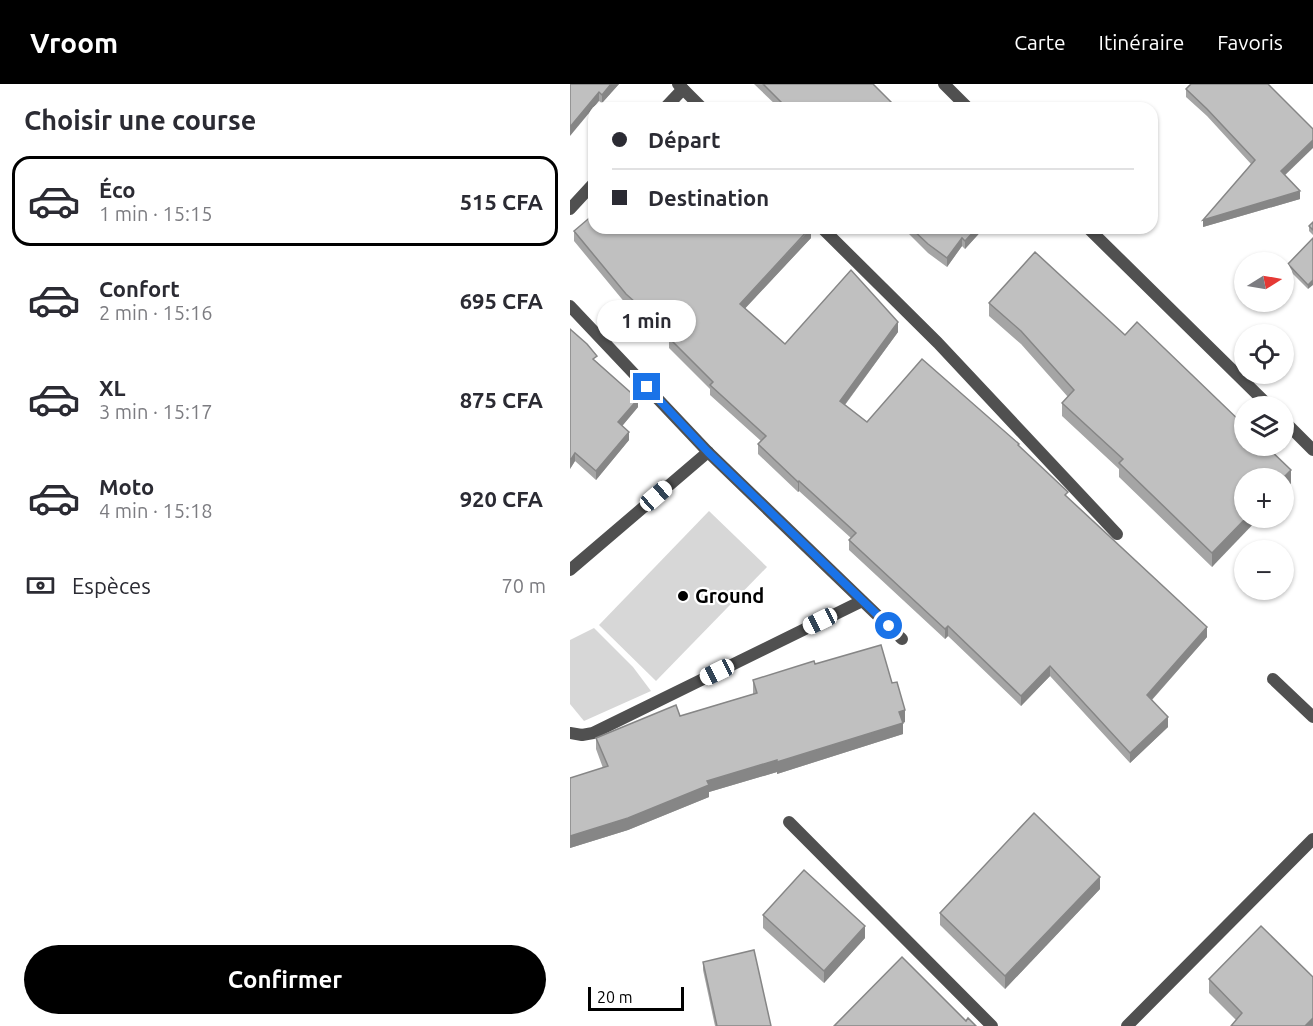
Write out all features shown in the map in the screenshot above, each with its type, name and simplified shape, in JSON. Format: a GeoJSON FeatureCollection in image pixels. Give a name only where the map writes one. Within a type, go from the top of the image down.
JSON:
{"type":"FeatureCollection","features":[{"type":"Feature","properties":{"kind":"street"},"geometry":{"type":"LineString","coordinates":[[944,84],[962,102]]}},
{"type":"Feature","properties":{"kind":"street"},"geometry":{"type":"LineString","coordinates":[[669,102],[681,86],[696,102]]}},
{"type":"Feature","properties":{"kind":"street"},"geometry":{"type":"LineString","coordinates":[[570,209],[588,190]]}},
{"type":"Feature","properties":{"kind":"street"},"geometry":{"type":"LineString","coordinates":[[828,234],[938,343],[1117,534]]}},
{"type":"Feature","properties":{"kind":"street"},"geometry":{"type":"LineString","coordinates":[[1094,234],[1259,396]]}},
{"type":"Feature","properties":{"kind":"street"},"geometry":{"type":"LineString","coordinates":[[570,306],[708,452],[903,639]]}},
{"type":"Feature","properties":{"kind":"street"},"geometry":{"type":"LineString","coordinates":[[1294,431],[1313,450]]}},
{"type":"Feature","properties":{"kind":"street"},"geometry":{"type":"LineString","coordinates":[[570,570],[708,452]]}},
{"type":"Feature","properties":{"kind":"street"},"geometry":{"type":"LineString","coordinates":[[570,733],[582,735],[593,733],[862,601]]}},
{"type":"Feature","properties":{"kind":"street"},"geometry":{"type":"LineString","coordinates":[[1273,679],[1313,717]]}},
{"type":"Feature","properties":{"kind":"street"},"geometry":{"type":"LineString","coordinates":[[789,822],[992,1026]]}},
{"type":"Feature","properties":{"kind":"street"},"geometry":{"type":"LineString","coordinates":[[1127,1026],[1313,839]]}},
{"type":"Feature","properties":{"kind":"shaded area","name":"Ground"},"geometry":{"type":"Polygon","coordinates":[[[709,511],[767,567],[656,681],[599,625],[709,511]]]}},
{"type":"Feature","properties":{"kind":"shaded area"},"geometry":{"type":"Polygon","coordinates":[[[594,628],[633,667],[651,691],[584,721],[570,704],[570,640],[594,628]]]}},
{"type":"Feature","properties":{"kind":"building"},"geometry":{"type":"Polygon","coordinates":[[[570,84],[611,84],[602,95],[599,92],[591,102],[588,102],[588,105],[570,127],[570,84]]]}},
{"type":"Feature","properties":{"kind":"building"},"geometry":{"type":"Polygon","coordinates":[[[763,84],[873,84],[891,102],[781,102],[763,84]]]}},
{"type":"Feature","properties":{"kind":"building"},"geometry":{"type":"Polygon","coordinates":[[[1191,84],[1268,84],[1313,129],[1313,140],[1281,171],[1300,191],[1203,220],[1255,160],[1186,89],[1191,84]]]}},
{"type":"Feature","properties":{"kind":"building"},"geometry":{"type":"Polygon","coordinates":[[[588,219],[588,234],[804,234],[740,304],[785,344],[851,270],[898,322],[840,401],[867,422],[922,359],[1019,444],[1068,492],[1065,495],[1207,627],[1147,695],[1168,717],[1130,753],[1050,666],[1021,696],[948,626],[945,629],[849,540],[856,533],[758,444],[766,436],[710,385],[713,382],[669,338],[672,335],[626,294],[574,231],[588,219]]]}},
{"type":"Feature","properties":{"kind":"building"},"geometry":{"type":"Polygon","coordinates":[[[917,234],[971,234],[965,241],[962,238],[947,258],[917,234]]]}},
{"type":"Feature","properties":{"kind":"building"},"geometry":{"type":"Polygon","coordinates":[[[1313,238],[1313,280],[1308,285],[1294,270],[1294,258],[1313,238]]]}},
{"type":"Feature","properties":{"kind":"building"},"geometry":{"type":"Polygon","coordinates":[[[1035,252],[1125,335],[1137,322],[1234,415],[1234,456],[1276,456],[1289,468],[1234,468],[1234,528],[1236,528],[1212,553],[1119,463],[1123,459],[1062,403],[1074,390],[1021,331],[989,303],[1035,252]]]}},
{"type":"Feature","properties":{"kind":"building"},"geometry":{"type":"Polygon","coordinates":[[[570,329],[597,356],[593,359],[638,399],[618,422],[629,432],[596,471],[575,453],[570,461],[570,329]]]}},
{"type":"Feature","properties":{"kind":"building"},"geometry":{"type":"Polygon","coordinates":[[[881,645],[892,683],[897,682],[905,710],[899,712],[903,723],[707,781],[709,785],[628,818],[570,836],[570,778],[608,766],[596,738],[676,705],[680,716],[757,693],[753,680],[814,661],[815,664],[881,645]]]}},
{"type":"Feature","properties":{"kind":"building"},"geometry":{"type":"Polygon","coordinates":[[[1034,813],[1100,877],[1005,976],[940,913],[1034,813]]]}},
{"type":"Feature","properties":{"kind":"building"},"geometry":{"type":"Polygon","coordinates":[[[804,870],[865,926],[824,971],[763,915],[804,870]]]}},
{"type":"Feature","properties":{"kind":"building"},"geometry":{"type":"Polygon","coordinates":[[[1261,926],[1313,977],[1313,1018],[1305,1026],[1231,1026],[1242,1013],[1209,979],[1261,926]]]}},
{"type":"Feature","properties":{"kind":"building"},"geometry":{"type":"Polygon","coordinates":[[[754,950],[771,1026],[717,1026],[703,962],[754,950]]]}},
{"type":"Feature","properties":{"kind":"building"},"geometry":{"type":"Polygon","coordinates":[[[902,957],[966,1021],[968,1018],[976,1026],[834,1026],[902,957]]]}},
{"type":"Feature","properties":{"kind":"place","name":"Ground"},"geometry":{"type":"Point","coordinates":[683,596]}},
{"type":"Feature","properties":{"kind":"route"},"geometry":{"type":"LineString","coordinates":[[647,387],[708,452],[889,626]]}}]}
